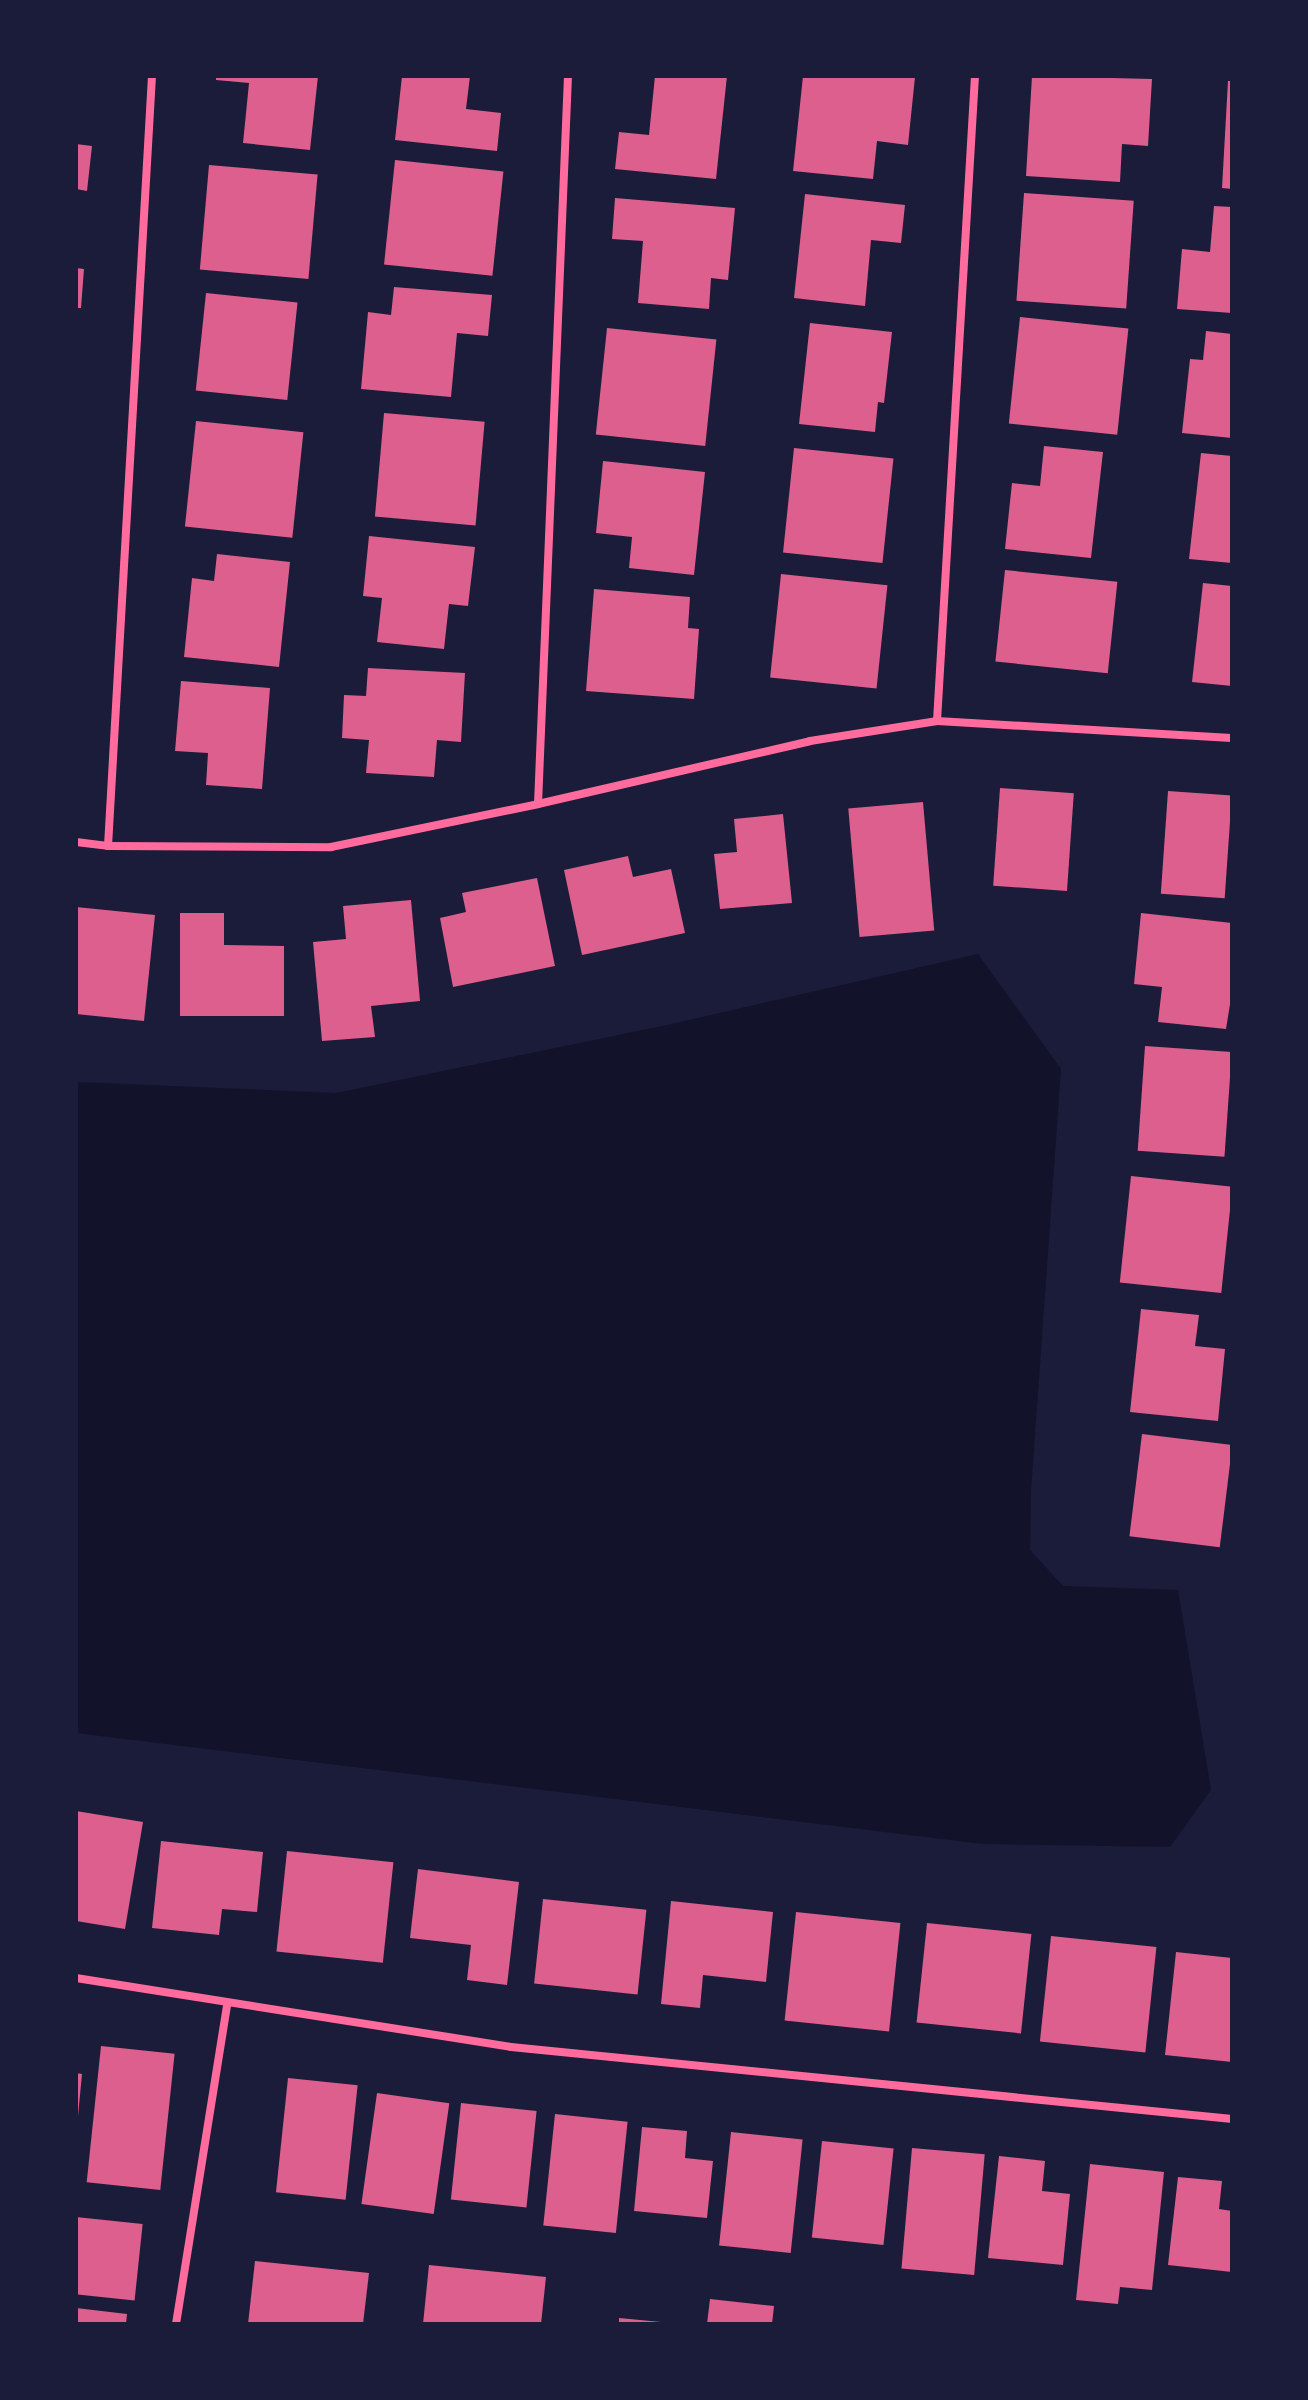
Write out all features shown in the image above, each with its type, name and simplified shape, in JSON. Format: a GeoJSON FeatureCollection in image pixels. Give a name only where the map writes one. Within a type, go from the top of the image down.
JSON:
{"type":"FeatureCollection","features":[{"type":"Feature","properties":{"kind":"street"},"geometry":{"type":"LineString","coordinates":[[108,846],[152,76]]}},
{"type":"Feature","properties":{"kind":"street"},"geometry":{"type":"LineString","coordinates":[[538,804],[568,76]]}},
{"type":"Feature","properties":{"kind":"street"},"geometry":{"type":"LineString","coordinates":[[937,721],[975,76]]}},
{"type":"Feature","properties":{"kind":"street"},"geometry":{"type":"LineString","coordinates":[[76,842],[108,846],[331,847],[538,804],[810,741],[937,721],[1232,738]]}},
{"type":"Feature","properties":{"kind":"street"},"geometry":{"type":"LineString","coordinates":[[76,1978],[227,2005],[511,2047],[1232,2119]]}},
{"type":"Feature","properties":{"kind":"street"},"geometry":{"type":"LineString","coordinates":[[176,2324],[227,2005]]}},
{"type":"Feature","properties":{"kind":"shaded area"},"geometry":{"type":"Polygon","coordinates":[[[978,954],[1061,1069],[1031,1491],[1030,1550],[1063,1586],[1178,1590],[1211,1790],[1170,1847],[983,1844],[76,1733],[76,1082],[336,1093],[667,1025],[978,954]]]}},
{"type":"Feature","properties":{"kind":"building"},"geometry":{"type":"Polygon","coordinates":[[[216,76],[318,76],[310,150],[243,143],[249,83],[216,80],[216,76]]]}},
{"type":"Feature","properties":{"kind":"building"},"geometry":{"type":"Polygon","coordinates":[[[402,76],[470,76],[466,109],[501,113],[497,151],[395,140],[402,76]]]}},
{"type":"Feature","properties":{"kind":"building"},"geometry":{"type":"Polygon","coordinates":[[[655,76],[727,76],[716,179],[615,169],[619,132],[649,135],[655,76]]]}},
{"type":"Feature","properties":{"kind":"building"},"geometry":{"type":"Polygon","coordinates":[[[803,76],[915,77],[908,145],[877,141],[873,179],[793,171],[803,76]]]}},
{"type":"Feature","properties":{"kind":"building"},"geometry":{"type":"Polygon","coordinates":[[[1032,76],[1152,79],[1148,146],[1122,144],[1120,182],[1026,176],[1032,76]]]}},
{"type":"Feature","properties":{"kind":"building"},"geometry":{"type":"Polygon","coordinates":[[[1228,81],[1232,81],[1232,189],[1222,188],[1228,81]]]}},
{"type":"Feature","properties":{"kind":"building"},"geometry":{"type":"Polygon","coordinates":[[[76,144],[92,146],[87,191],[76,189],[76,144]]]}},
{"type":"Feature","properties":{"kind":"building"},"geometry":{"type":"Polygon","coordinates":[[[395,160],[503,171],[492,276],[384,264],[395,160]]]}},
{"type":"Feature","properties":{"kind":"building"},"geometry":{"type":"Polygon","coordinates":[[[209,165],[318,174],[308,279],[200,270],[209,165]]]}},
{"type":"Feature","properties":{"kind":"building"},"geometry":{"type":"Polygon","coordinates":[[[1024,193],[1134,201],[1126,308],[1016,301],[1024,193]]]}},
{"type":"Feature","properties":{"kind":"building"},"geometry":{"type":"Polygon","coordinates":[[[805,194],[905,205],[901,243],[871,240],[865,306],[794,298],[805,194]]]}},
{"type":"Feature","properties":{"kind":"building"},"geometry":{"type":"Polygon","coordinates":[[[615,198],[735,208],[728,280],[711,278],[709,309],[638,303],[643,241],[612,239],[615,198]]]}},
{"type":"Feature","properties":{"kind":"building"},"geometry":{"type":"Polygon","coordinates":[[[1214,206],[1232,207],[1232,313],[1177,309],[1182,249],[1210,252],[1214,206]]]}},
{"type":"Feature","properties":{"kind":"building"},"geometry":{"type":"Polygon","coordinates":[[[76,268],[84,269],[81,308],[76,308],[76,268]]]}},
{"type":"Feature","properties":{"kind":"building"},"geometry":{"type":"Polygon","coordinates":[[[394,287],[492,295],[488,336],[457,333],[451,397],[361,389],[368,312],[391,315],[394,287]]]}},
{"type":"Feature","properties":{"kind":"building"},"geometry":{"type":"Polygon","coordinates":[[[206,293],[297,303],[287,400],[196,390],[206,293]]]}},
{"type":"Feature","properties":{"kind":"building"},"geometry":{"type":"Polygon","coordinates":[[[1020,317],[1128,328],[1117,435],[1009,423],[1020,317]]]}},
{"type":"Feature","properties":{"kind":"building"},"geometry":{"type":"Polygon","coordinates":[[[810,323],[892,332],[884,403],[878,402],[875,432],[799,424],[810,323]]]}},
{"type":"Feature","properties":{"kind":"building"},"geometry":{"type":"Polygon","coordinates":[[[607,328],[716,339],[705,446],[596,434],[607,328]]]}},
{"type":"Feature","properties":{"kind":"building"},"geometry":{"type":"Polygon","coordinates":[[[1206,331],[1232,334],[1232,438],[1182,433],[1190,359],[1203,360],[1206,331]]]}},
{"type":"Feature","properties":{"kind":"building"},"geometry":{"type":"Polygon","coordinates":[[[384,413],[485,422],[476,525],[375,517],[384,413]]]}},
{"type":"Feature","properties":{"kind":"building"},"geometry":{"type":"Polygon","coordinates":[[[196,421],[303,432],[292,538],[185,526],[196,421]]]}},
{"type":"Feature","properties":{"kind":"building"},"geometry":{"type":"Polygon","coordinates":[[[1044,446],[1103,452],[1091,558],[1005,549],[1012,483],[1040,486],[1044,446]]]}},
{"type":"Feature","properties":{"kind":"building"},"geometry":{"type":"Polygon","coordinates":[[[794,448],[893,458],[882,563],[783,552],[794,448]]]}},
{"type":"Feature","properties":{"kind":"building"},"geometry":{"type":"Polygon","coordinates":[[[1201,453],[1232,456],[1232,563],[1189,559],[1201,453]]]}},
{"type":"Feature","properties":{"kind":"building"},"geometry":{"type":"Polygon","coordinates":[[[603,461],[705,472],[694,575],[629,568],[632,537],[596,533],[603,461]]]}},
{"type":"Feature","properties":{"kind":"building"},"geometry":{"type":"Polygon","coordinates":[[[369,536],[475,547],[468,606],[449,604],[444,649],[377,642],[382,598],[363,596],[369,536]]]}},
{"type":"Feature","properties":{"kind":"building"},"geometry":{"type":"Polygon","coordinates":[[[217,554],[290,562],[279,667],[184,657],[192,578],[214,581],[217,554]]]}},
{"type":"Feature","properties":{"kind":"building"},"geometry":{"type":"Polygon","coordinates":[[[1005,570],[1117,582],[1108,673],[995,661],[1005,570]]]}},
{"type":"Feature","properties":{"kind":"building"},"geometry":{"type":"Polygon","coordinates":[[[781,574],[887,585],[877,689],[770,677],[781,574]]]}},
{"type":"Feature","properties":{"kind":"building"},"geometry":{"type":"Polygon","coordinates":[[[1203,583],[1232,586],[1232,686],[1192,682],[1203,583]]]}},
{"type":"Feature","properties":{"kind":"building"},"geometry":{"type":"Polygon","coordinates":[[[594,589],[690,597],[688,628],[699,629],[694,699],[586,691],[594,589]]]}},
{"type":"Feature","properties":{"kind":"building"},"geometry":{"type":"Polygon","coordinates":[[[368,668],[465,673],[461,742],[437,740],[434,777],[366,773],[369,740],[342,738],[344,695],[366,696],[368,668]]]}},
{"type":"Feature","properties":{"kind":"building"},"geometry":{"type":"Polygon","coordinates":[[[181,681],[270,688],[262,789],[206,785],[208,753],[175,751],[181,681]]]}},
{"type":"Feature","properties":{"kind":"building"},"geometry":{"type":"Polygon","coordinates":[[[1000,788],[1074,793],[1067,891],[993,886],[1000,788]]]}},
{"type":"Feature","properties":{"kind":"building"},"geometry":{"type":"Polygon","coordinates":[[[1168,791],[1232,795],[1225,898],[1161,894],[1168,791]]]}},
{"type":"Feature","properties":{"kind":"building"},"geometry":{"type":"Polygon","coordinates":[[[923,802],[934,931],[860,937],[848,809],[923,802]]]}},
{"type":"Feature","properties":{"kind":"building"},"geometry":{"type":"Polygon","coordinates":[[[783,814],[792,903],[720,909],[714,854],[737,852],[734,819],[783,814]]]}},
{"type":"Feature","properties":{"kind":"building"},"geometry":{"type":"Polygon","coordinates":[[[628,856],[633,877],[671,869],[685,933],[582,955],[564,870],[628,856]]]}},
{"type":"Feature","properties":{"kind":"building"},"geometry":{"type":"Polygon","coordinates":[[[537,878],[555,966],[453,987],[440,918],[466,912],[462,893],[537,878]]]}},
{"type":"Feature","properties":{"kind":"building"},"geometry":{"type":"Polygon","coordinates":[[[411,900],[420,1001],[371,1006],[375,1037],[322,1041],[313,942],[346,939],[343,906],[411,900]]]}},
{"type":"Feature","properties":{"kind":"building"},"geometry":{"type":"Polygon","coordinates":[[[76,907],[155,915],[144,1021],[76,1014],[76,907]]]}},
{"type":"Feature","properties":{"kind":"building"},"geometry":{"type":"Polygon","coordinates":[[[180,913],[224,913],[224,945],[284,946],[284,1016],[180,1016],[180,913]]]}},
{"type":"Feature","properties":{"kind":"building"},"geometry":{"type":"Polygon","coordinates":[[[1141,913],[1232,923],[1232,992],[1226,1029],[1158,1022],[1162,987],[1134,984],[1141,913]]]}},
{"type":"Feature","properties":{"kind":"building"},"geometry":{"type":"Polygon","coordinates":[[[1145,1046],[1232,1052],[1224,1157],[1138,1151],[1145,1046]]]}},
{"type":"Feature","properties":{"kind":"building"},"geometry":{"type":"Polygon","coordinates":[[[1131,1176],[1232,1187],[1221,1293],[1120,1282],[1131,1176]]]}},
{"type":"Feature","properties":{"kind":"building"},"geometry":{"type":"Polygon","coordinates":[[[1141,1309],[1199,1315],[1195,1346],[1225,1349],[1218,1421],[1130,1412],[1141,1309]]]}},
{"type":"Feature","properties":{"kind":"building"},"geometry":{"type":"Polygon","coordinates":[[[1142,1434],[1232,1445],[1220,1547],[1129,1536],[1142,1434]]]}},
{"type":"Feature","properties":{"kind":"building"},"geometry":{"type":"Polygon","coordinates":[[[76,1811],[143,1822],[125,1929],[76,1921],[76,1811]]]}},
{"type":"Feature","properties":{"kind":"building"},"geometry":{"type":"Polygon","coordinates":[[[161,1841],[263,1852],[257,1912],[222,1909],[219,1935],[152,1928],[161,1841]]]}},
{"type":"Feature","properties":{"kind":"building"},"geometry":{"type":"Polygon","coordinates":[[[287,1851],[393,1862],[383,1963],[276,1951],[287,1851]]]}},
{"type":"Feature","properties":{"kind":"building"},"geometry":{"type":"Polygon","coordinates":[[[418,1869],[519,1882],[507,1985],[467,1980],[471,1945],[410,1938],[418,1869]]]}},
{"type":"Feature","properties":{"kind":"building"},"geometry":{"type":"Polygon","coordinates":[[[543,1899],[646,1910],[638,1994],[534,1984],[543,1899]]]}},
{"type":"Feature","properties":{"kind":"building"},"geometry":{"type":"Polygon","coordinates":[[[671,1901],[773,1912],[766,1982],[703,1975],[700,2008],[661,2004],[671,1901]]]}},
{"type":"Feature","properties":{"kind":"building"},"geometry":{"type":"Polygon","coordinates":[[[796,1912],[900,1923],[889,2031],[785,2020],[796,1912]]]}},
{"type":"Feature","properties":{"kind":"building"},"geometry":{"type":"Polygon","coordinates":[[[927,1923],[1031,1934],[1021,2033],[917,2022],[927,1923]]]}},
{"type":"Feature","properties":{"kind":"building"},"geometry":{"type":"Polygon","coordinates":[[[1051,1936],[1156,1947],[1145,2052],[1040,2041],[1051,1936]]]}},
{"type":"Feature","properties":{"kind":"building"},"geometry":{"type":"Polygon","coordinates":[[[1176,1952],[1232,1958],[1232,2062],[1165,2055],[1176,1952]]]}},
{"type":"Feature","properties":{"kind":"building"},"geometry":{"type":"Polygon","coordinates":[[[101,2046],[175,2054],[160,2190],[87,2182],[101,2046]]]}},
{"type":"Feature","properties":{"kind":"building"},"geometry":{"type":"Polygon","coordinates":[[[76,2073],[82,2074],[78,2116],[76,2116],[76,2073]]]}},
{"type":"Feature","properties":{"kind":"building"},"geometry":{"type":"Polygon","coordinates":[[[288,2078],[358,2085],[346,2200],[276,2192],[288,2078]]]}},
{"type":"Feature","properties":{"kind":"building"},"geometry":{"type":"Polygon","coordinates":[[[377,2093],[449,2103],[434,2214],[361,2204],[377,2093]]]}},
{"type":"Feature","properties":{"kind":"building"},"geometry":{"type":"Polygon","coordinates":[[[461,2103],[537,2111],[526,2207],[451,2199],[461,2103]]]}},
{"type":"Feature","properties":{"kind":"building"},"geometry":{"type":"Polygon","coordinates":[[[555,2114],[628,2122],[616,2233],[543,2225],[555,2114]]]}},
{"type":"Feature","properties":{"kind":"building"},"geometry":{"type":"Polygon","coordinates":[[[642,2127],[687,2131],[685,2158],[713,2161],[707,2218],[634,2211],[642,2127]]]}},
{"type":"Feature","properties":{"kind":"building"},"geometry":{"type":"Polygon","coordinates":[[[731,2132],[803,2140],[791,2253],[719,2245],[731,2132]]]}},
{"type":"Feature","properties":{"kind":"building"},"geometry":{"type":"Polygon","coordinates":[[[822,2141],[894,2149],[883,2245],[812,2237],[822,2141]]]}},
{"type":"Feature","properties":{"kind":"building"},"geometry":{"type":"Polygon","coordinates":[[[912,2148],[985,2154],[974,2275],[901,2269],[912,2148]]]}},
{"type":"Feature","properties":{"kind":"building"},"geometry":{"type":"Polygon","coordinates":[[[999,2156],[1045,2161],[1042,2191],[1070,2194],[1063,2265],[988,2258],[999,2156]]]}},
{"type":"Feature","properties":{"kind":"building"},"geometry":{"type":"Polygon","coordinates":[[[1090,2164],[1164,2172],[1152,2290],[1120,2287],[1118,2304],[1076,2300],[1090,2164]]]}},
{"type":"Feature","properties":{"kind":"building"},"geometry":{"type":"Polygon","coordinates":[[[1178,2177],[1222,2181],[1219,2209],[1232,2211],[1232,2272],[1168,2265],[1178,2177]]]}},
{"type":"Feature","properties":{"kind":"building"},"geometry":{"type":"Polygon","coordinates":[[[76,2217],[143,2224],[135,2301],[76,2294],[76,2217]]]}},
{"type":"Feature","properties":{"kind":"building"},"geometry":{"type":"Polygon","coordinates":[[[255,2261],[369,2273],[363,2324],[248,2324],[255,2261]]]}},
{"type":"Feature","properties":{"kind":"building"},"geometry":{"type":"Polygon","coordinates":[[[429,2265],[546,2277],[541,2324],[423,2324],[429,2265]]]}},
{"type":"Feature","properties":{"kind":"building"},"geometry":{"type":"Polygon","coordinates":[[[710,2299],[774,2306],[772,2324],[707,2324],[710,2299]]]}},
{"type":"Feature","properties":{"kind":"building"},"geometry":{"type":"Polygon","coordinates":[[[76,2308],[127,2314],[126,2324],[76,2324],[76,2308]]]}},
{"type":"Feature","properties":{"kind":"building"},"geometry":{"type":"Polygon","coordinates":[[[619,2318],[661,2322],[661,2324],[619,2324],[619,2318]]]}}]}
